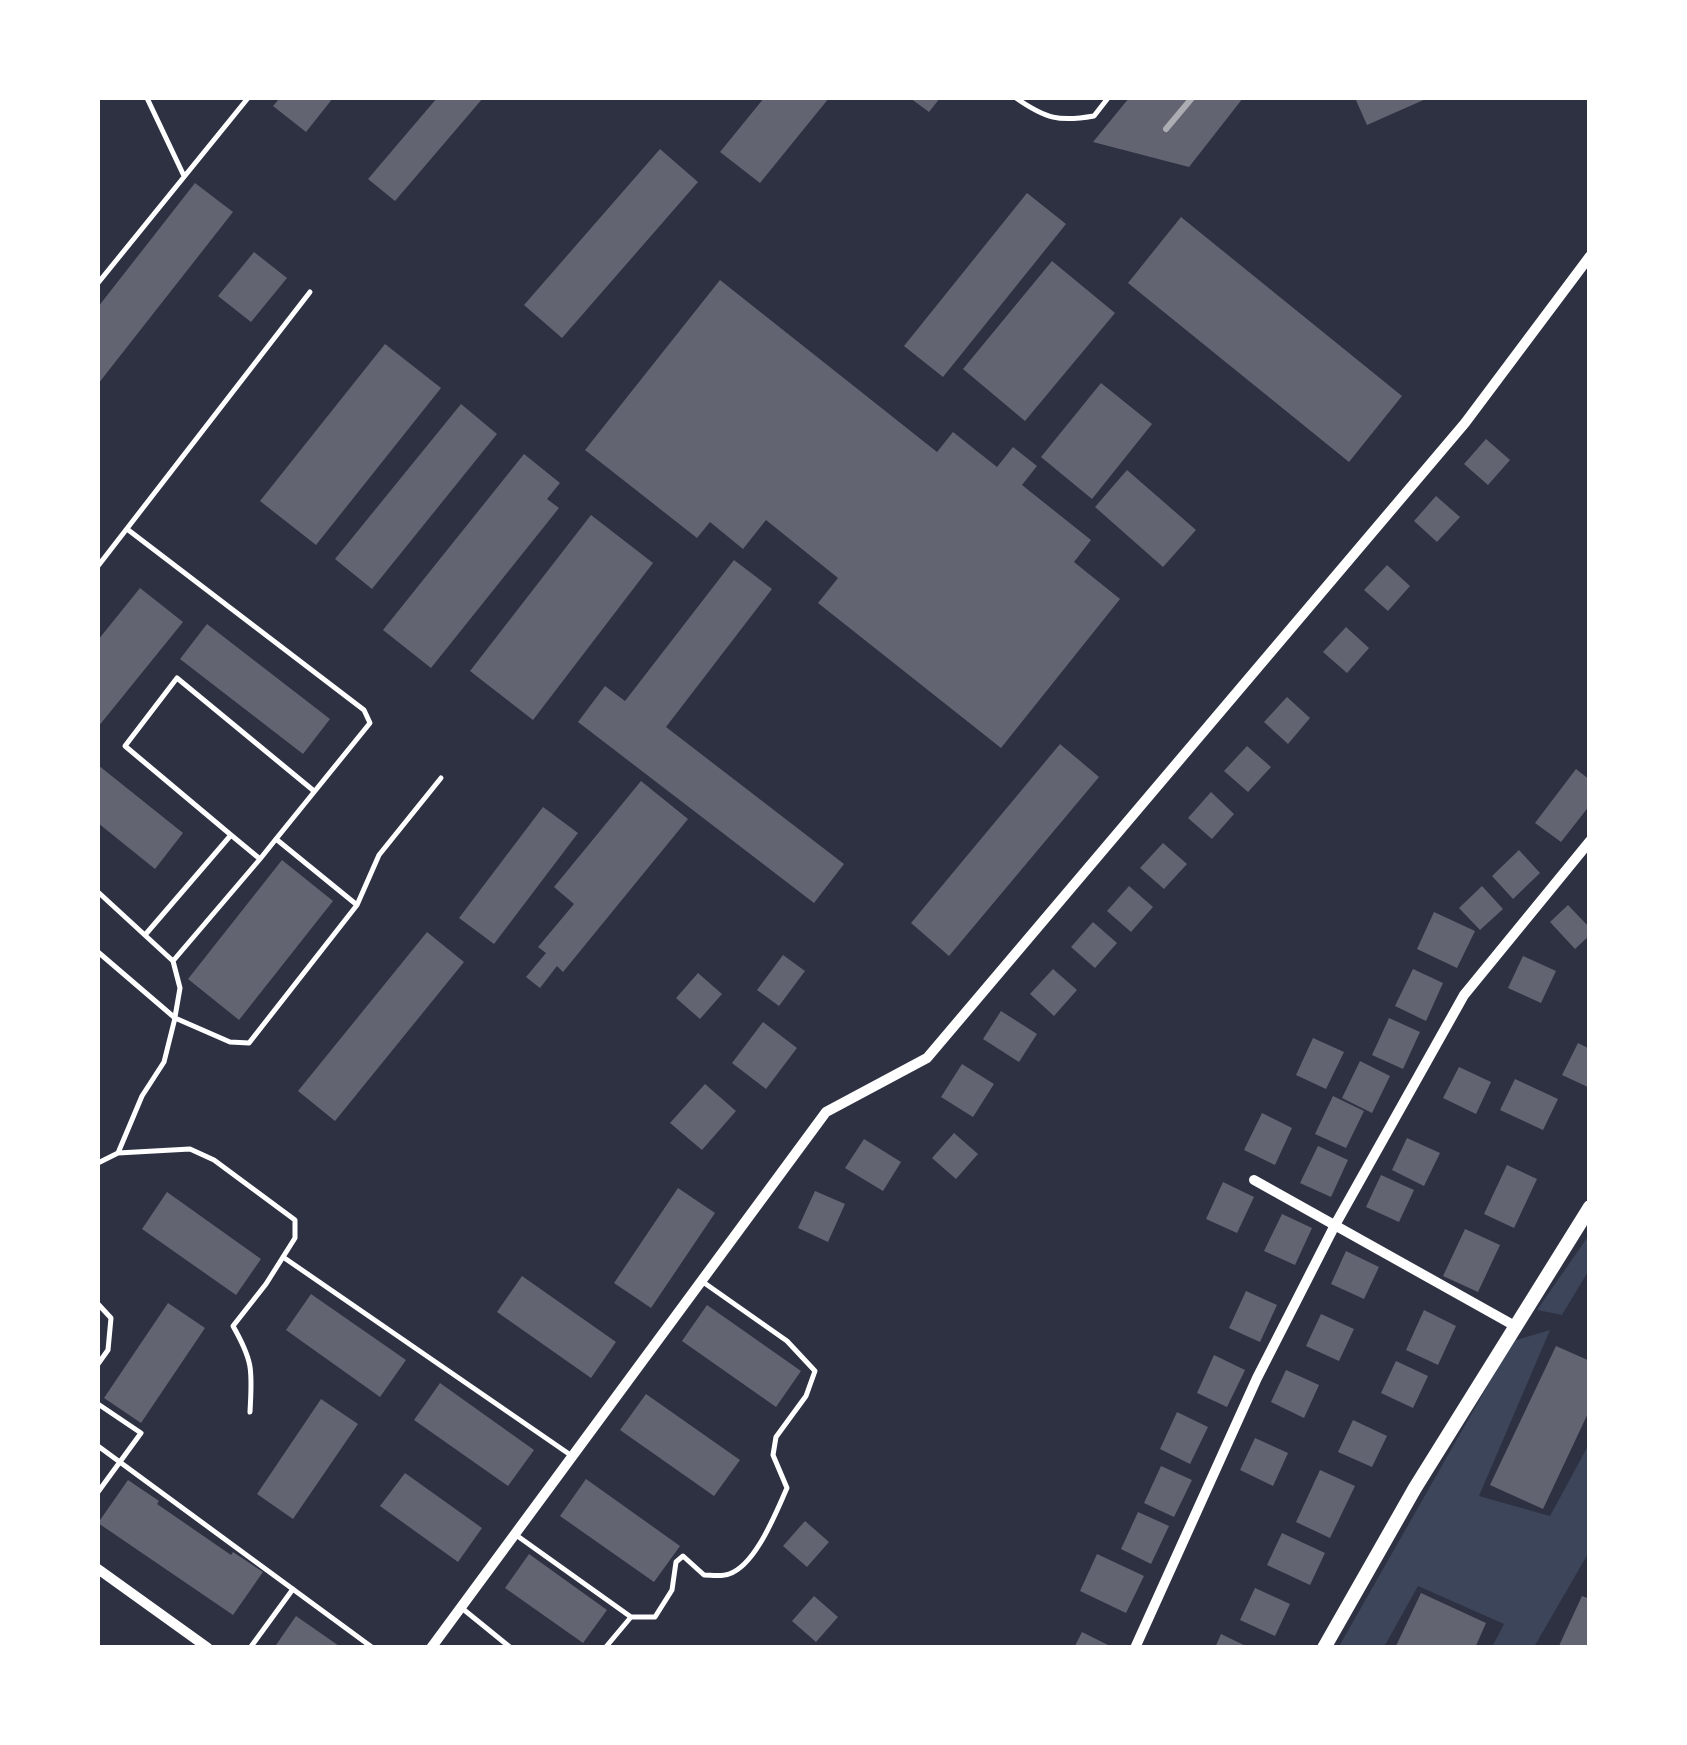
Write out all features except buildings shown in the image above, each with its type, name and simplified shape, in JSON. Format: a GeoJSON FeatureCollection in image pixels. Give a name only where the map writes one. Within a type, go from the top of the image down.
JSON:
{"type":"FeatureCollection","features":[{"type":"Feature","properties":{"kind":"main road"},"geometry":{"type":"LineString","coordinates":[[1324,1648],[1414,1488],[1590,1206]]}},
{"type":"Feature","properties":{"kind":"street"},"geometry":{"type":"LineString","coordinates":[[431,1648],[826,1112],[928,1058],[1466,423],[1590,256]]}},
{"type":"Feature","properties":{"kind":"street"},"geometry":{"type":"LineString","coordinates":[[1135,1648],[1257,1378],[1335,1225],[1464,994],[1590,840]]}},
{"type":"Feature","properties":{"kind":"street"},"geometry":{"type":"LineString","coordinates":[[1254,1180],[1516,1326]]}},
{"type":"Feature","properties":{"kind":"street"},"geometry":{"type":"LineString","coordinates":[[98,1569],[208,1648]]}},
{"type":"Feature","properties":{"kind":"lane"},"geometry":{"type":"LineString","coordinates":[[147,98],[184,176]]}},
{"type":"Feature","properties":{"kind":"lane"},"geometry":{"type":"LineString","coordinates":[[98,283],[248,98]]}},
{"type":"Feature","properties":{"kind":"lane"},"geometry":{"type":"LineString","coordinates":[[1016,98],[1064,122],[1094,116],[1108,98]]}},
{"type":"Feature","properties":{"kind":"lane"},"geometry":{"type":"LineString","coordinates":[[98,566],[310,292]]}},
{"type":"Feature","properties":{"kind":"lane"},"geometry":{"type":"LineString","coordinates":[[127,529],[364,710],[370,723],[174,961]]}},
{"type":"Feature","properties":{"kind":"lane"},"geometry":{"type":"LineString","coordinates":[[260,859],[125,746],[177,678],[314,792]]}},
{"type":"Feature","properties":{"kind":"lane"},"geometry":{"type":"LineString","coordinates":[[98,952],[175,1018],[230,1042],[249,1043],[357,905],[379,855],[441,778]]}},
{"type":"Feature","properties":{"kind":"lane"},"geometry":{"type":"LineString","coordinates":[[144,935],[231,835]]}},
{"type":"Feature","properties":{"kind":"lane"},"geometry":{"type":"LineString","coordinates":[[276,839],[357,905]]}},
{"type":"Feature","properties":{"kind":"lane"},"geometry":{"type":"LineString","coordinates":[[98,892],[174,961],[180,988],[164,1062],[142,1096],[118,1153]]}},
{"type":"Feature","properties":{"kind":"lane"},"geometry":{"type":"LineString","coordinates":[[98,1162],[118,1153],[190,1148],[214,1160],[295,1220],[295,1238],[233,1326],[248,1353],[252,1374],[250,1412]]}},
{"type":"Feature","properties":{"kind":"lane"},"geometry":{"type":"LineString","coordinates":[[283,1256],[572,1456]]}},
{"type":"Feature","properties":{"kind":"lane"},"geometry":{"type":"LineString","coordinates":[[515,1534],[632,1618],[655,1617],[672,1590],[676,1562],[683,1556],[704,1576],[728,1574],[756,1550],[786,1488],[773,1455],[776,1437],[806,1396],[814,1371],[787,1341],[701,1281]]}},
{"type":"Feature","properties":{"kind":"lane"},"geometry":{"type":"LineString","coordinates":[[98,1304],[112,1318],[108,1350],[98,1364]]}},
{"type":"Feature","properties":{"kind":"lane"},"geometry":{"type":"LineString","coordinates":[[98,1404],[141,1433],[98,1492]]}},
{"type":"Feature","properties":{"kind":"lane"},"geometry":{"type":"LineString","coordinates":[[98,1446],[373,1648]]}},
{"type":"Feature","properties":{"kind":"lane"},"geometry":{"type":"LineString","coordinates":[[250,1648],[292,1588]]}},
{"type":"Feature","properties":{"kind":"lane"},"geometry":{"type":"LineString","coordinates":[[460,1607],[511,1648]]}},
{"type":"Feature","properties":{"kind":"lane"},"geometry":{"type":"LineString","coordinates":[[605,1648],[632,1618]]}},
{"type":"Feature","properties":{"kind":"shaded area"},"geometry":{"type":"Polygon","coordinates":[[[1589,1235],[1589,1270],[1562,1315],[1537,1310],[1589,1235]]]}},
{"type":"Feature","properties":{"kind":"shaded area"},"geometry":{"type":"Polygon","coordinates":[[[1550,1330],[1479,1496],[1550,1516],[1589,1444],[1589,1552],[1534,1647],[1492,1647],[1504,1624],[1418,1586],[1384,1647],[1338,1648],[1513,1341],[1550,1330]]]}},
{"type":"Feature","properties":{"kind":"railway"},"geometry":{"type":"LineString","coordinates":[[1166,129],[1192,98]]}}]}
